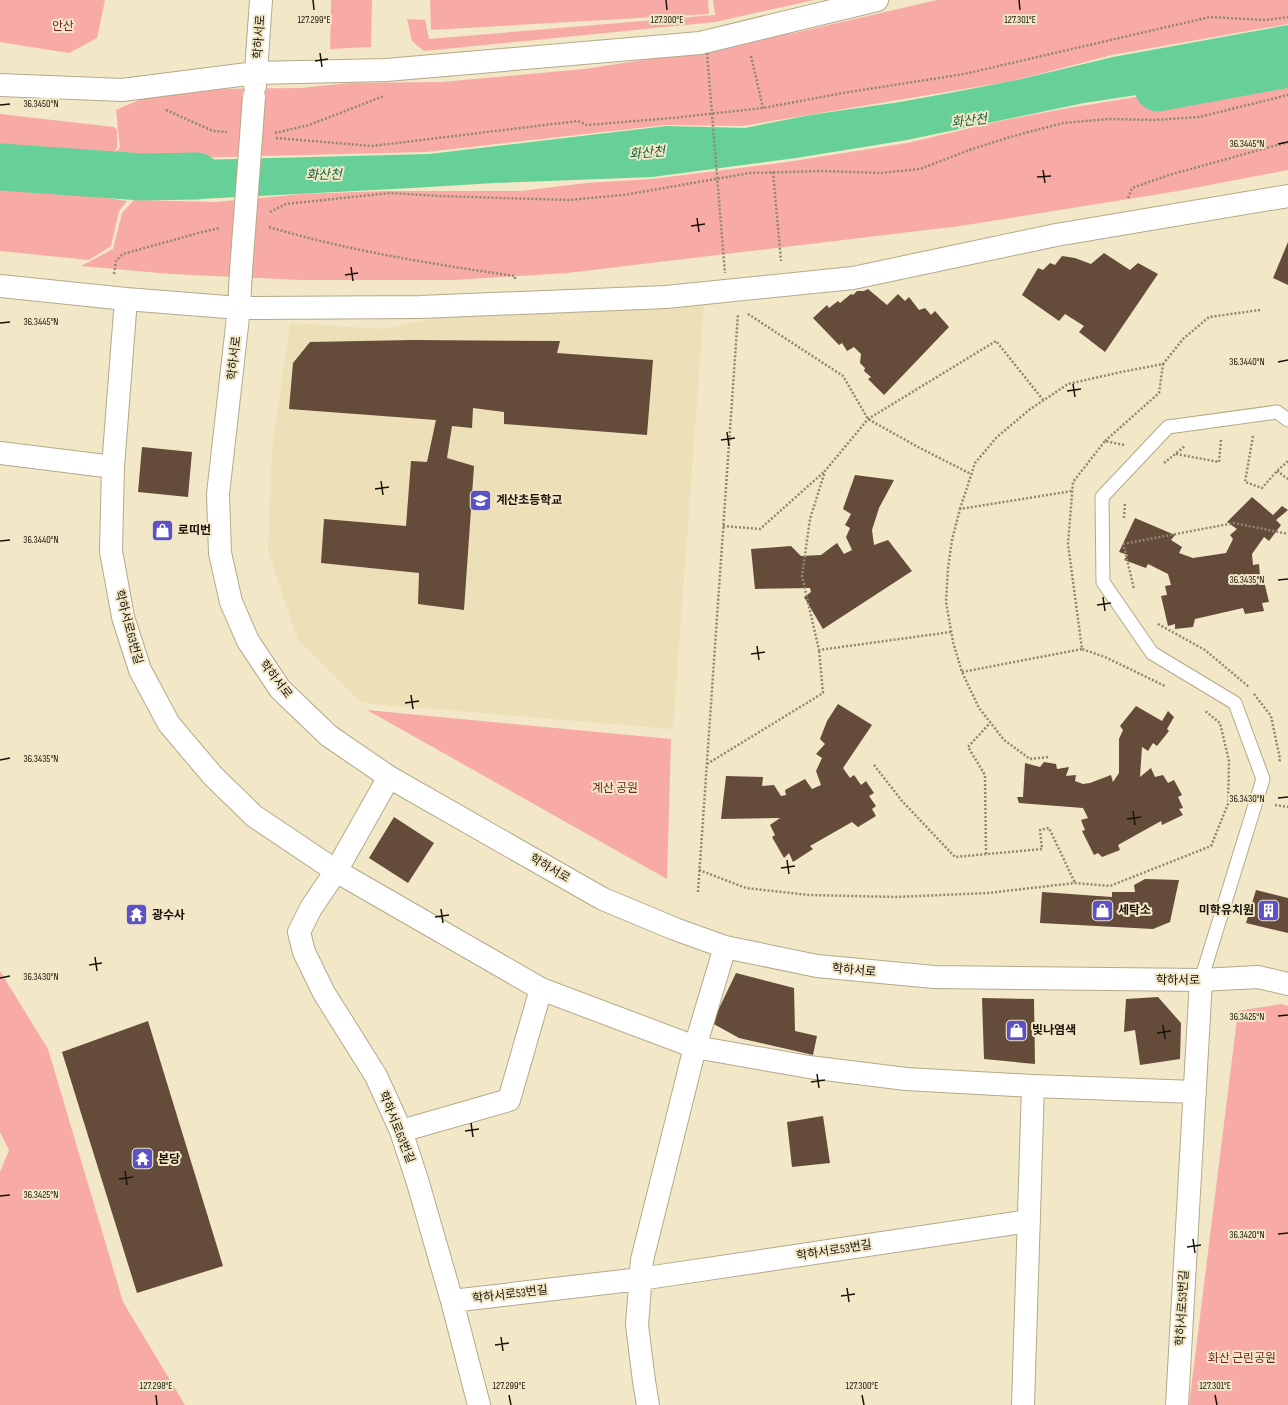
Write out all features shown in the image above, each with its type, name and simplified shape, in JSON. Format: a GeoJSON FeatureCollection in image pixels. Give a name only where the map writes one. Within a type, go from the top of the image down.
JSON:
{"type":"FeatureCollection","features":[{"type":"Feature","properties":{"kind":"street","name":"학하서로"},"geometry":{"type":"LineString","coordinates":[[261,0],[241,271],[240,308],[218,494],[220,553],[231,602],[248,641],[280,689],[329,736],[389,777],[603,899],[674,929],[725,947],[817,966],[934,977],[1201,980],[1258,977],[1288,984]]}},
{"type":"Feature","properties":{"kind":"street"},"geometry":{"type":"LineString","coordinates":[[0,85],[122,90],[256,72],[386,70],[700,43],[877,0]]}},
{"type":"Feature","properties":{"kind":"street"},"geometry":{"type":"LineString","coordinates":[[0,286],[126,299],[240,308],[420,307],[658,297],[853,278],[1056,235],[1288,196]]}},
{"type":"Feature","properties":{"kind":"street","name":"학하서로63번길"},"geometry":{"type":"LineString","coordinates":[[126,299],[113,467],[111,552],[123,617],[140,670],[169,724],[213,776],[254,816],[336,871]]}},
{"type":"Feature","properties":{"kind":"street"},"geometry":{"type":"LineString","coordinates":[[0,453],[113,467]]}},
{"type":"Feature","properties":{"kind":"street","name":"학하서로63번길"},"geometry":{"type":"LineString","coordinates":[[389,777],[336,871],[311,908],[299,932],[304,952],[324,993],[376,1076],[401,1131],[418,1183],[452,1301],[479,1405]]}},
{"type":"Feature","properties":{"kind":"street"},"geometry":{"type":"LineString","coordinates":[[336,871],[541,989],[695,1047],[809,1067],[906,1079],[1033,1086],[1195,1092]]}},
{"type":"Feature","properties":{"kind":"street"},"geometry":{"type":"LineString","coordinates":[[648,1405],[637,1326],[642,1260],[695,1047],[725,947]]}},
{"type":"Feature","properties":{"kind":"street","name":"학하서로53번길"},"geometry":{"type":"LineString","coordinates":[[1176,1405],[1201,980]]}},
{"type":"Feature","properties":{"kind":"street"},"geometry":{"type":"LineString","coordinates":[[401,1131],[509,1100],[541,989]]}},
{"type":"Feature","properties":{"kind":"street"},"geometry":{"type":"LineString","coordinates":[[1023,1405],[1033,1086]]}},
{"type":"Feature","properties":{"kind":"street","name":"학하서로53번길"},"geometry":{"type":"LineString","coordinates":[[452,1301],[640,1279],[1029,1221]]}},
{"type":"Feature","properties":{"kind":"lane"},"geometry":{"type":"LineString","coordinates":[[1201,980],[1263,779],[1235,703],[1152,654],[1103,582],[1102,497],[1168,427],[1278,412],[1288,420]]}},
{"type":"Feature","properties":{"kind":"path"},"geometry":{"type":"LineString","coordinates":[[274,137],[372,146],[578,122],[587,125],[672,118],[763,108],[843,92],[964,74],[1210,16],[1266,20],[1288,17]]}},
{"type":"Feature","properties":{"kind":"path"},"geometry":{"type":"LineString","coordinates":[[749,51],[763,108]]}},
{"type":"Feature","properties":{"kind":"path"},"geometry":{"type":"LineString","coordinates":[[707,53],[725,273]]}},
{"type":"Feature","properties":{"kind":"path"},"geometry":{"type":"LineString","coordinates":[[265,215],[286,204],[390,193],[568,200],[624,195],[750,173],[823,171],[880,173],[920,169],[1010,137],[1063,123],[1109,119],[1155,120],[1199,117],[1288,95]]}},
{"type":"Feature","properties":{"kind":"path"},"geometry":{"type":"LineString","coordinates":[[1127,203],[1132,188],[1169,175],[1288,142]]}},
{"type":"Feature","properties":{"kind":"path"},"geometry":{"type":"LineString","coordinates":[[773,172],[781,263]]}},
{"type":"Feature","properties":{"kind":"path"},"geometry":{"type":"LineString","coordinates":[[266,226],[289,233],[379,253],[515,276],[517,282]]}},
{"type":"Feature","properties":{"kind":"path"},"geometry":{"type":"LineString","coordinates":[[114,277],[116,262],[123,254],[202,232],[223,228]]}},
{"type":"Feature","properties":{"kind":"path"},"geometry":{"type":"LineString","coordinates":[[698,892],[739,308]]}},
{"type":"Feature","properties":{"kind":"path"},"geometry":{"type":"LineString","coordinates":[[1105,441],[1159,393],[1163,364],[1183,339],[1209,317],[1260,310]]}},
{"type":"Feature","properties":{"kind":"path"},"geometry":{"type":"LineString","coordinates":[[745,312],[842,376],[868,419],[971,474]]}},
{"type":"Feature","properties":{"kind":"path"},"geometry":{"type":"LineString","coordinates":[[723,526],[760,529],[825,471],[868,419],[996,341],[1044,401]]}},
{"type":"Feature","properties":{"kind":"path"},"geometry":{"type":"LineString","coordinates":[[1048,757],[1030,759],[1004,740],[979,708],[962,672],[951,632],[946,602],[948,568],[952,540],[960,509],[975,463],[997,437],[1029,410],[1068,384],[1163,364]]}},
{"type":"Feature","properties":{"kind":"path"},"geometry":{"type":"LineString","coordinates":[[1254,436],[1245,482],[1262,488],[1288,461]]}},
{"type":"Feature","properties":{"kind":"path"},"geometry":{"type":"LineString","coordinates":[[1160,467],[1187,444]]}},
{"type":"Feature","properties":{"kind":"path"},"geometry":{"type":"LineString","coordinates":[[1169,453],[1219,462]]}},
{"type":"Feature","properties":{"kind":"path"},"geometry":{"type":"LineString","coordinates":[[707,764],[823,693],[819,650],[802,576],[810,519],[825,471]]}},
{"type":"Feature","properties":{"kind":"path"},"geometry":{"type":"LineString","coordinates":[[1277,471],[1288,480]]}},
{"type":"Feature","properties":{"kind":"path"},"geometry":{"type":"LineString","coordinates":[[960,509],[1072,491]]}},
{"type":"Feature","properties":{"kind":"path"},"geometry":{"type":"LineString","coordinates":[[1124,523],[1125,502]]}},
{"type":"Feature","properties":{"kind":"path"},"geometry":{"type":"LineString","coordinates":[[1123,544],[1234,523],[1288,534]]}},
{"type":"Feature","properties":{"kind":"path"},"geometry":{"type":"LineString","coordinates":[[1123,537],[1123,544],[1134,591]]}},
{"type":"Feature","properties":{"kind":"path"},"geometry":{"type":"LineString","coordinates":[[1155,620],[1159,626],[1205,650],[1247,684],[1271,716],[1280,759],[1279,767]]}},
{"type":"Feature","properties":{"kind":"path"},"geometry":{"type":"LineString","coordinates":[[819,650],[951,632]]}},
{"type":"Feature","properties":{"kind":"path"},"geometry":{"type":"LineString","coordinates":[[962,672],[1082,649]]}},
{"type":"Feature","properties":{"kind":"path"},"geometry":{"type":"LineString","coordinates":[[986,854],[985,775],[968,747],[990,723]]}},
{"type":"Feature","properties":{"kind":"path"},"geometry":{"type":"LineString","coordinates":[[874,765],[902,801],[955,857],[1042,849],[1040,830],[1049,828],[1075,883]]}},
{"type":"Feature","properties":{"kind":"path"},"geometry":{"type":"LineString","coordinates":[[699,870],[746,888],[809,895],[896,897],[988,893],[1075,883],[1110,886],[1211,846],[1228,804]]}},
{"type":"Feature","properties":{"kind":"path"},"geometry":{"type":"LineString","coordinates":[[1274,804],[1288,807]]}},
{"type":"Feature","properties":{"kind":"shaded area","name":"계산초등학교"},"geometry":{"type":"Polygon","coordinates":[[[704,304],[673,729],[362,703],[298,640],[268,550],[272,449],[290,323],[381,329],[440,317],[704,304]]]}},
{"type":"Feature","properties":{"kind":"green space","name":"안산"},"geometry":{"type":"Polygon","coordinates":[[[0,0],[105,0],[97,38],[69,53],[0,42],[0,0]]]}},
{"type":"Feature","properties":{"kind":"green space"},"geometry":{"type":"Polygon","coordinates":[[[331,0],[372,0],[371,47],[330,49],[331,0]]]}},
{"type":"Feature","properties":{"kind":"green space"},"geometry":{"type":"Polygon","coordinates":[[[430,0],[708,0],[709,14],[431,30],[430,0]]]}},
{"type":"Feature","properties":{"kind":"green space"},"geometry":{"type":"Polygon","coordinates":[[[713,0],[814,0],[715,22],[424,51],[412,41],[407,19],[425,20],[429,39],[715,15],[713,0]]]}},
{"type":"Feature","properties":{"kind":"green space"},"geometry":{"type":"Polygon","coordinates":[[[937,0],[1288,0],[1288,24],[1112,55],[1012,81],[743,126],[666,125],[426,152],[187,158],[152,154],[118,160],[109,158],[103,163],[0,144],[0,114],[114,127],[117,130],[117,148],[110,156],[120,148],[116,110],[148,96],[215,89],[301,88],[349,83],[442,82],[584,69],[656,58],[794,33],[937,0]]]}},
{"type":"Feature","properties":{"kind":"green space"},"geometry":{"type":"Polygon","coordinates":[[[1288,62],[1288,170],[1178,191],[960,226],[567,273],[455,280],[300,280],[171,274],[81,266],[113,249],[122,213],[134,200],[215,202],[303,194],[385,191],[521,191],[586,183],[652,179],[787,162],[907,143],[1000,121],[1172,91],[1288,62]]]}},
{"type":"Feature","properties":{"kind":"green space"},"geometry":{"type":"Polygon","coordinates":[[[0,182],[127,201],[119,211],[111,246],[89,260],[0,251],[0,182]]]}},
{"type":"Feature","properties":{"kind":"green space","name":"계산 공원"},"geometry":{"type":"Polygon","coordinates":[[[367,710],[671,739],[667,879],[367,710]]]}},
{"type":"Feature","properties":{"kind":"green space"},"geometry":{"type":"Polygon","coordinates":[[[0,971],[48,1049],[123,1302],[185,1405],[0,1405],[0,1172],[9,1150],[0,1132],[0,971]]]}},
{"type":"Feature","properties":{"kind":"green space","name":"화산 근린공원"},"geometry":{"type":"Polygon","coordinates":[[[1281,1004],[1288,1006],[1288,1405],[1189,1405],[1238,1011],[1281,1004]]]}},
{"type":"Feature","properties":{"kind":"water"},"geometry":{"type":"Polygon","coordinates":[[[1288,25],[1288,61],[1170,90],[1084,103],[907,140],[796,158],[652,177],[494,183],[199,199],[130,199],[133,159],[152,156],[193,160],[429,154],[666,126],[745,128],[810,115],[900,102],[960,91],[1017,80],[1113,57],[1288,25]]]}},
{"type":"Feature","properties":{"kind":"building"},"geometry":{"type":"Polygon","coordinates":[[[1288,242],[1288,285],[1273,278],[1288,242]]]}},
{"type":"Feature","properties":{"kind":"building"},"geometry":{"type":"Polygon","coordinates":[[[1104,253],[1130,270],[1138,263],[1158,274],[1105,352],[1079,332],[1084,326],[1065,314],[1059,321],[1022,295],[1038,268],[1043,270],[1050,263],[1055,265],[1062,256],[1075,258],[1091,264],[1104,253]]]}},
{"type":"Feature","properties":{"kind":"building"},"geometry":{"type":"Polygon","coordinates":[[[868,289],[887,305],[898,294],[905,301],[909,297],[919,310],[925,308],[931,315],[935,311],[949,327],[884,395],[868,379],[871,377],[864,371],[865,368],[860,363],[861,354],[854,347],[847,351],[842,343],[839,345],[813,318],[827,305],[829,308],[838,301],[840,303],[857,291],[864,291],[868,289]]]}},
{"type":"Feature","properties":{"kind":"building"},"geometry":{"type":"Polygon","coordinates":[[[413,340],[560,341],[557,353],[653,360],[647,435],[504,424],[504,412],[473,408],[472,428],[452,426],[447,458],[474,466],[464,610],[418,604],[419,573],[321,563],[324,519],[406,526],[411,461],[427,462],[436,420],[289,409],[293,363],[310,342],[413,340]]]}},
{"type":"Feature","properties":{"kind":"building"},"geometry":{"type":"Polygon","coordinates":[[[142,447],[192,452],[188,497],[138,492],[142,447]]]}},
{"type":"Feature","properties":{"kind":"building"},"geometry":{"type":"Polygon","coordinates":[[[855,475],[894,480],[879,508],[872,530],[874,545],[888,540],[912,571],[823,629],[804,597],[811,592],[810,588],[755,589],[751,549],[791,546],[801,556],[821,555],[837,543],[844,554],[852,550],[846,537],[850,528],[845,525],[851,514],[843,509],[855,475]]]}},
{"type":"Feature","properties":{"kind":"building"},"geometry":{"type":"Polygon","coordinates":[[[1252,497],[1273,515],[1282,506],[1288,510],[1276,520],[1281,525],[1269,541],[1264,537],[1252,554],[1253,565],[1259,564],[1260,576],[1263,577],[1269,602],[1262,603],[1264,611],[1245,614],[1243,608],[1195,619],[1193,627],[1175,629],[1175,624],[1168,626],[1161,596],[1167,595],[1165,586],[1171,585],[1168,574],[1148,564],[1146,568],[1124,560],[1128,555],[1119,552],[1135,518],[1175,535],[1171,540],[1182,547],[1179,553],[1193,558],[1226,553],[1233,539],[1230,535],[1237,529],[1227,522],[1252,497]]]}},
{"type":"Feature","properties":{"kind":"building"},"geometry":{"type":"Polygon","coordinates":[[[838,704],[872,725],[843,768],[850,778],[854,775],[861,785],[866,781],[874,793],[869,796],[876,806],[872,809],[876,816],[858,827],[852,822],[810,846],[813,849],[793,862],[789,853],[784,858],[772,837],[775,835],[770,825],[780,818],[721,819],[726,776],[763,777],[762,786],[774,785],[781,796],[786,795],[785,790],[805,779],[812,789],[821,785],[816,771],[822,758],[816,754],[825,744],[820,739],[827,721],[838,704]]]}},
{"type":"Feature","properties":{"kind":"building"},"geometry":{"type":"Polygon","coordinates":[[[1136,706],[1162,721],[1168,711],[1174,717],[1167,729],[1169,731],[1157,746],[1153,743],[1148,751],[1142,747],[1140,777],[1151,768],[1155,777],[1163,775],[1168,783],[1174,780],[1182,795],[1178,797],[1183,808],[1179,809],[1183,815],[1162,825],[1161,821],[1118,845],[1120,850],[1102,857],[1098,853],[1094,855],[1082,831],[1085,830],[1081,820],[1088,818],[1083,808],[1019,803],[1017,797],[1023,797],[1025,763],[1040,767],[1044,762],[1056,764],[1057,769],[1069,767],[1066,776],[1076,775],[1075,781],[1083,784],[1111,775],[1113,782],[1119,773],[1119,739],[1123,730],[1120,726],[1136,706]]]}},
{"type":"Feature","properties":{"kind":"building"},"geometry":{"type":"Polygon","coordinates":[[[394,817],[434,843],[408,883],[369,858],[394,817]]]}},
{"type":"Feature","properties":{"kind":"building"},"geometry":{"type":"Polygon","coordinates":[[[1145,879],[1179,880],[1170,922],[1153,929],[1040,923],[1042,892],[1112,897],[1112,892],[1135,892],[1134,885],[1145,879]]]}},
{"type":"Feature","properties":{"kind":"building","name":"미학유치원"},"geometry":{"type":"Polygon","coordinates":[[[1256,890],[1288,898],[1288,933],[1246,923],[1256,890]]]}},
{"type":"Feature","properties":{"kind":"building"},"geometry":{"type":"Polygon","coordinates":[[[736,973],[794,988],[795,1031],[817,1036],[813,1055],[739,1038],[712,1023],[736,973]]]}},
{"type":"Feature","properties":{"kind":"building"},"geometry":{"type":"Polygon","coordinates":[[[1158,997],[1181,1023],[1180,1059],[1140,1065],[1135,1030],[1124,1032],[1126,999],[1158,997]]]}},
{"type":"Feature","properties":{"kind":"building"},"geometry":{"type":"Polygon","coordinates":[[[982,998],[1034,999],[1035,1064],[984,1059],[982,998]]]}},
{"type":"Feature","properties":{"kind":"building","name":"본당"},"geometry":{"type":"Polygon","coordinates":[[[148,1021],[223,1266],[137,1293],[62,1052],[148,1021]]]}},
{"type":"Feature","properties":{"kind":"building"},"geometry":{"type":"Polygon","coordinates":[[[823,1116],[830,1163],[792,1167],[787,1122],[823,1116]]]}},
{"type":"Feature","properties":{"kind":"waterway","name":"화산천"},"geometry":{"type":"LineString","coordinates":[[1158,88],[1288,64]]}},
{"type":"Feature","properties":{"kind":"waterway","name":"화산천"},"geometry":{"type":"LineString","coordinates":[[0,167],[142,177],[197,176]]}},
{"type":"Feature","properties":{"kind":"place","name":"계산초등학교"},"geometry":{"type":"Point","coordinates":[480,500]}},
{"type":"Feature","properties":{"kind":"place","name":"로띠번"},"geometry":{"type":"Point","coordinates":[163,530]}},
{"type":"Feature","properties":{"kind":"place","name":"세탁소"},"geometry":{"type":"Point","coordinates":[1103,910]}},
{"type":"Feature","properties":{"kind":"place","name":"미학유치원"},"geometry":{"type":"Point","coordinates":[1269,910]}},
{"type":"Feature","properties":{"kind":"place","name":"광수사"},"geometry":{"type":"Point","coordinates":[137,915]}},
{"type":"Feature","properties":{"kind":"place","name":"빛나염색"},"geometry":{"type":"Point","coordinates":[1017,1030]}},
{"type":"Feature","properties":{"kind":"place","name":"본당"},"geometry":{"type":"Point","coordinates":[143,1159]}}]}
